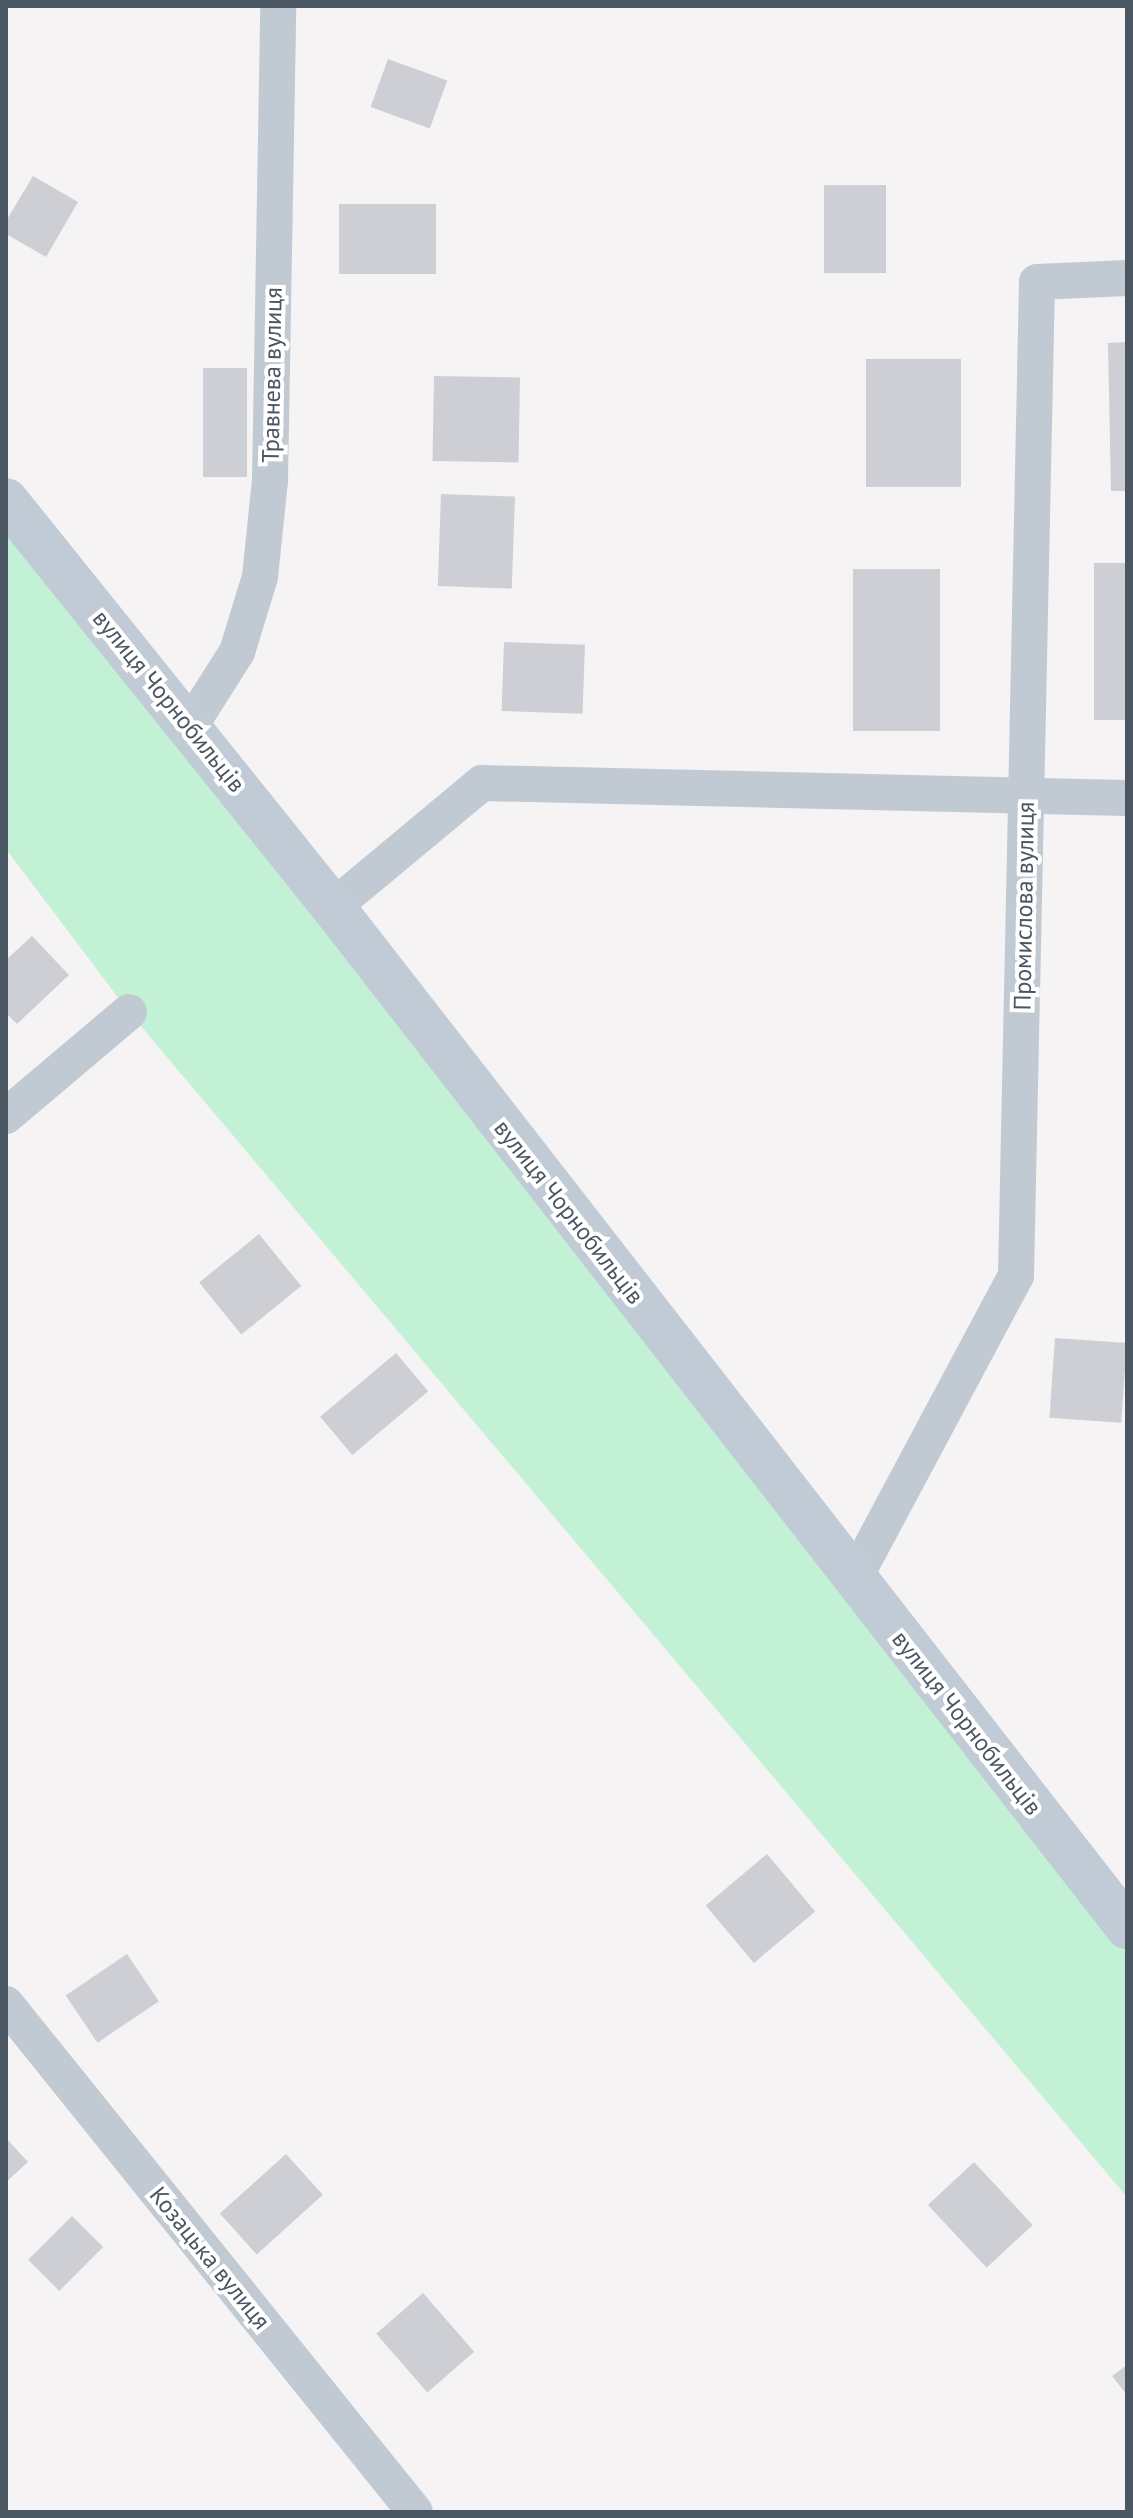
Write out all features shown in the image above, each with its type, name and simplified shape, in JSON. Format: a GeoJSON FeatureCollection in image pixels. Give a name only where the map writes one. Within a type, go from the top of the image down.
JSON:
{"type":"FeatureCollection","features":[{"type":"Feature","properties":{"kind":"street","name":"Травнева вулиця"},"geometry":{"type":"LineString","coordinates":[[190,726],[237,652],[260,577],[270,481],[278,6]]}},
{"type":"Feature","properties":{"kind":"street","name":"Промислова вулиця"},"geometry":{"type":"LineString","coordinates":[[854,1579],[1016,1276],[1037,282],[1127,278]]}},
{"type":"Feature","properties":{"kind":"street","name":"вулиця Чорнобильців"},"geometry":{"type":"LineString","coordinates":[[6,500],[333,907],[1127,1927]]}},
{"type":"Feature","properties":{"kind":"street"},"geometry":{"type":"LineString","coordinates":[[333,907],[482,783],[1127,798]]}},
{"type":"Feature","properties":{"kind":"street"},"geometry":{"type":"LineString","coordinates":[[6,1116],[129,1012]]}},
{"type":"Feature","properties":{"kind":"street","name":"Козацька вулиця"},"geometry":{"type":"LineString","coordinates":[[6,2004],[415,2512]]}},
{"type":"Feature","properties":{"kind":"green space"},"geometry":{"type":"Polygon","coordinates":[[[6,500],[1127,1927],[1127,2197],[129,1012],[6,849],[6,500]]]}},
{"type":"Feature","properties":{"kind":"building"},"geometry":{"type":"Polygon","coordinates":[[[388,59],[447,81],[430,128],[371,107],[388,59]]]}},
{"type":"Feature","properties":{"kind":"building"},"geometry":{"type":"Polygon","coordinates":[[[33,176],[78,202],[46,257],[6,234],[6,221],[33,176]]]}},
{"type":"Feature","properties":{"kind":"building"},"geometry":{"type":"Polygon","coordinates":[[[824,185],[886,185],[886,273],[824,273],[824,185]]]}},
{"type":"Feature","properties":{"kind":"building"},"geometry":{"type":"Polygon","coordinates":[[[339,204],[436,204],[436,274],[339,274],[339,204]]]}},
{"type":"Feature","properties":{"kind":"building"},"geometry":{"type":"Polygon","coordinates":[[[1127,342],[1127,491],[1111,491],[1108,343],[1127,342]]]}},
{"type":"Feature","properties":{"kind":"building"},"geometry":{"type":"Polygon","coordinates":[[[866,359],[961,359],[961,487],[866,487],[866,359]]]}},
{"type":"Feature","properties":{"kind":"building"},"geometry":{"type":"Polygon","coordinates":[[[203,368],[247,368],[247,477],[203,477],[203,368]]]}},
{"type":"Feature","properties":{"kind":"building"},"geometry":{"type":"Polygon","coordinates":[[[434,376],[520,378],[519,462],[433,461],[434,376]]]}},
{"type":"Feature","properties":{"kind":"building"},"geometry":{"type":"Polygon","coordinates":[[[441,494],[515,497],[512,589],[438,586],[441,494]]]}},
{"type":"Feature","properties":{"kind":"building"},"geometry":{"type":"Polygon","coordinates":[[[1094,563],[1127,563],[1127,720],[1094,720],[1094,563]]]}},
{"type":"Feature","properties":{"kind":"building"},"geometry":{"type":"Polygon","coordinates":[[[853,569],[940,569],[940,731],[853,731],[853,569]]]}},
{"type":"Feature","properties":{"kind":"building"},"geometry":{"type":"Polygon","coordinates":[[[504,642],[585,645],[583,714],[502,711],[504,642]]]}},
{"type":"Feature","properties":{"kind":"building"},"geometry":{"type":"Polygon","coordinates":[[[32,936],[69,975],[17,1024],[6,1013],[6,960],[32,936]]]}},
{"type":"Feature","properties":{"kind":"building"},"geometry":{"type":"Polygon","coordinates":[[[259,1234],[301,1286],[241,1335],[199,1282],[259,1234]]]}},
{"type":"Feature","properties":{"kind":"building"},"geometry":{"type":"Polygon","coordinates":[[[1055,1338],[1127,1343],[1121,1423],[1049,1418],[1055,1338]]]}},
{"type":"Feature","properties":{"kind":"building"},"geometry":{"type":"Polygon","coordinates":[[[396,1353],[428,1391],[352,1455],[320,1417],[396,1353]]]}},
{"type":"Feature","properties":{"kind":"building"},"geometry":{"type":"Polygon","coordinates":[[[767,1854],[815,1911],[754,1963],[706,1905],[767,1854]]]}},
{"type":"Feature","properties":{"kind":"building"},"geometry":{"type":"Polygon","coordinates":[[[127,1954],[159,2001],[98,2043],[66,1995],[127,1954]]]}},
{"type":"Feature","properties":{"kind":"building"},"geometry":{"type":"Polygon","coordinates":[[[6,2138],[28,2162],[6,2182],[6,2138]]]}},
{"type":"Feature","properties":{"kind":"building"},"geometry":{"type":"Polygon","coordinates":[[[286,2154],[323,2195],[257,2254],[220,2214],[286,2154]]]}},
{"type":"Feature","properties":{"kind":"building"},"geometry":{"type":"Polygon","coordinates":[[[974,2162],[1033,2225],[987,2268],[928,2205],[974,2162]]]}},
{"type":"Feature","properties":{"kind":"building"},"geometry":{"type":"Polygon","coordinates":[[[72,2216],[103,2247],[59,2291],[28,2260],[72,2216]]]}},
{"type":"Feature","properties":{"kind":"building"},"geometry":{"type":"Polygon","coordinates":[[[423,2293],[474,2352],[427,2393],[376,2334],[423,2293]]]}},
{"type":"Feature","properties":{"kind":"building"},"geometry":{"type":"Polygon","coordinates":[[[1127,2365],[1127,2395],[1112,2376],[1127,2365]]]}}]}
